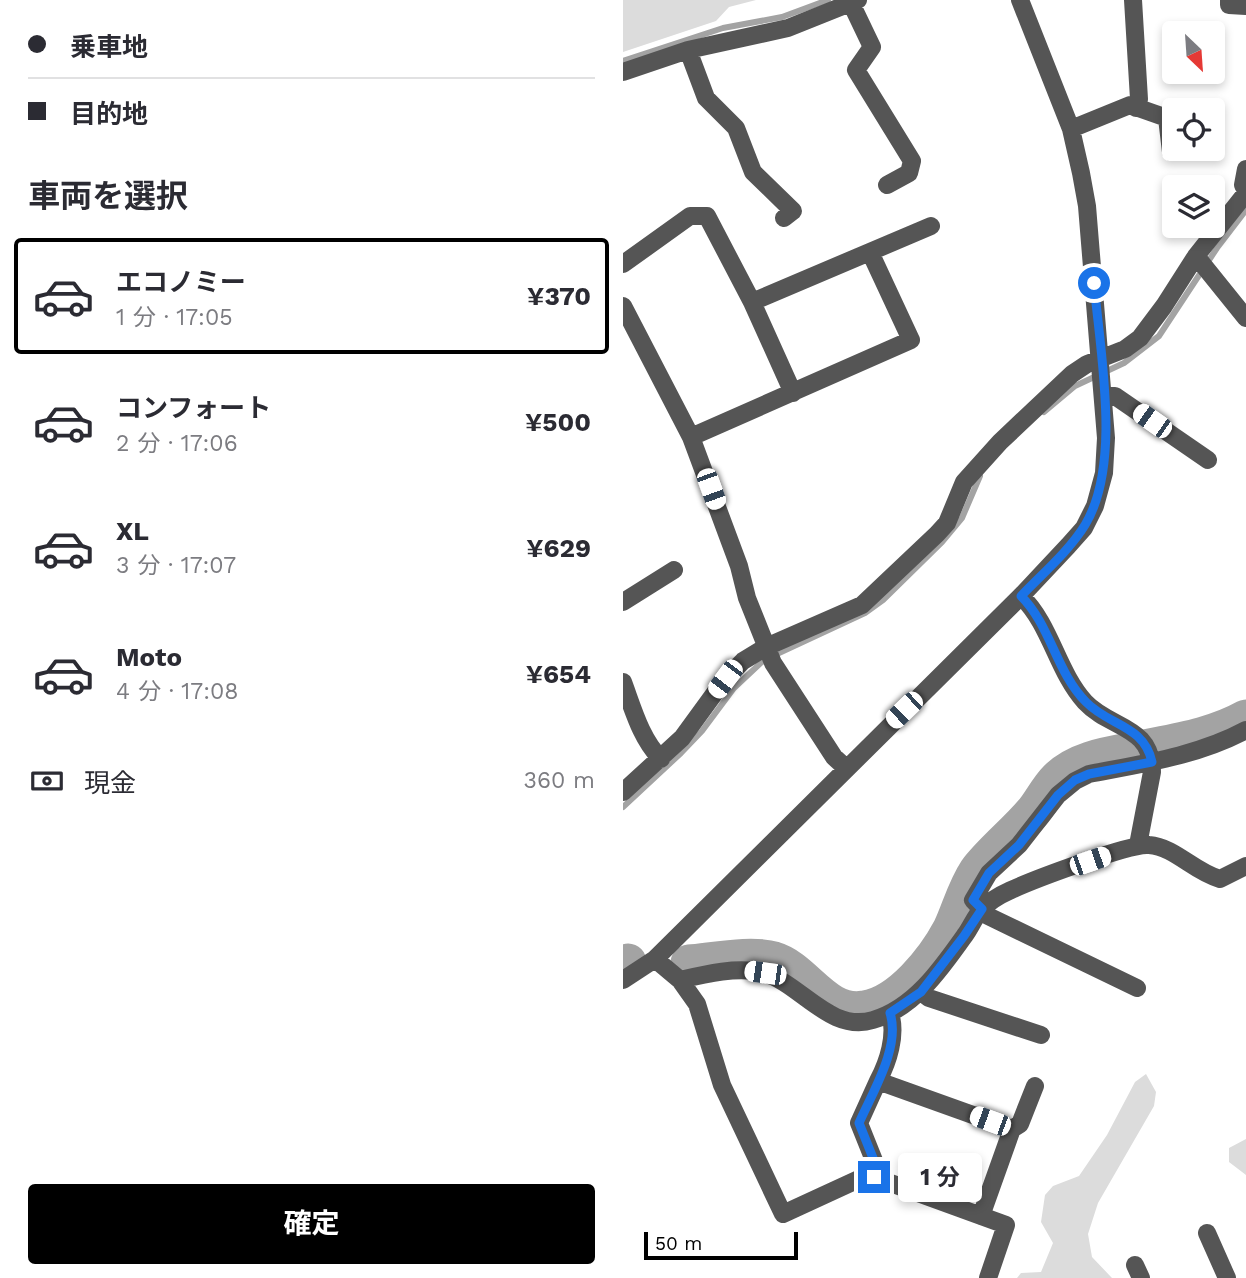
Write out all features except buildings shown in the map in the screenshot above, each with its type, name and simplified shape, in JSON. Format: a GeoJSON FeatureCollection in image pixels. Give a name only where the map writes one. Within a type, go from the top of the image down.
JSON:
{"type":"FeatureCollection","features":[{"type":"Feature","properties":{"kind":"street"},"geometry":{"type":"LineString","coordinates":[[623,981],[655,959],[1021,596],[1084,527],[1095,506],[1104,473],[1106,438],[1087,206],[1071,129],[1020,0]]}},
{"type":"Feature","properties":{"kind":"street"},"geometry":{"type":"LineString","coordinates":[[1133,0],[1139,99],[1136,108]]}},
{"type":"Feature","properties":{"kind":"street"},"geometry":{"type":"LineString","coordinates":[[1229,0],[1229,5],[1246,6]]}},
{"type":"Feature","properties":{"kind":"street"},"geometry":{"type":"LineString","coordinates":[[623,72],[688,50],[788,28],[854,1],[872,47],[856,70],[912,161],[909,173],[887,185]]}},
{"type":"Feature","properties":{"kind":"street"},"geometry":{"type":"LineString","coordinates":[[688,50],[706,98],[736,128],[753,172],[793,211],[784,218]]}},
{"type":"Feature","properties":{"kind":"street"},"geometry":{"type":"LineString","coordinates":[[1071,129],[1130,105],[1162,116]]}},
{"type":"Feature","properties":{"kind":"street"},"geometry":{"type":"LineString","coordinates":[[623,792],[682,738],[725,679],[743,661],[766,647],[862,605],[947,523],[964,482],[1000,442],[1072,374],[1087,364],[1125,349],[1140,338],[1196,256],[1246,192],[1243,185],[1246,169]]}},
{"type":"Feature","properties":{"kind":"street"},"geometry":{"type":"LineString","coordinates":[[623,264],[690,216],[707,216],[752,302],[793,393]]}},
{"type":"Feature","properties":{"kind":"street"},"geometry":{"type":"LineString","coordinates":[[752,302],[931,226]]}},
{"type":"Feature","properties":{"kind":"street"},"geometry":{"type":"LineString","coordinates":[[691,437],[911,340],[870,252]]}},
{"type":"Feature","properties":{"kind":"street"},"geometry":{"type":"LineString","coordinates":[[1196,256],[1246,318]]}},
{"type":"Feature","properties":{"kind":"street"},"geometry":{"type":"LineString","coordinates":[[623,306],[691,437],[773,663],[834,757],[846,768]]}},
{"type":"Feature","properties":{"kind":"street"},"geometry":{"type":"LineString","coordinates":[[1104,396],[1115,396],[1207,460]]}},
{"type":"Feature","properties":{"kind":"street"},"geometry":{"type":"LineString","coordinates":[[623,602],[674,570]]}},
{"type":"Feature","properties":{"kind":"street"},"geometry":{"type":"LineString","coordinates":[[1021,596],[1046,634],[1067,679],[1087,704],[1149,754]]}},
{"type":"Feature","properties":{"kind":"street"},"geometry":{"type":"LineString","coordinates":[[623,682],[638,723],[652,750],[661,759]]}},
{"type":"Feature","properties":{"kind":"street"},"geometry":{"type":"LineString","coordinates":[[1137,988],[988,916],[973,900],[989,873],[1019,845],[1058,795],[1075,780],[1149,754],[1232,738],[1246,730]]}},
{"type":"Feature","properties":{"kind":"street"},"geometry":{"type":"LineString","coordinates":[[1138,845],[1149,754]]}},
{"type":"Feature","properties":{"kind":"street"},"geometry":{"type":"LineString","coordinates":[[680,979],[747,971],[765,973],[828,1013],[849,1021],[870,1021],[890,1013],[921,992],[982,909],[1007,892],[1138,845],[1163,848],[1206,876],[1220,879],[1246,866]]}},
{"type":"Feature","properties":{"kind":"street"},"geometry":{"type":"LineString","coordinates":[[655,959],[680,979],[697,1004],[722,1085],[783,1214],[859,1179],[874,1177],[1006,1225],[988,1278]]}},
{"type":"Feature","properties":{"kind":"street"},"geometry":{"type":"LineString","coordinates":[[921,992],[929,998],[1041,1034]]}},
{"type":"Feature","properties":{"kind":"street"},"geometry":{"type":"LineString","coordinates":[[874,1177],[875,1163],[859,1123],[887,1062],[893,1022],[890,1013]]}},
{"type":"Feature","properties":{"kind":"street"},"geometry":{"type":"LineString","coordinates":[[878,1081],[1012,1129]]}},
{"type":"Feature","properties":{"kind":"street"},"geometry":{"type":"LineString","coordinates":[[981,1216],[1012,1129],[1020,1124],[1035,1086]]}},
{"type":"Feature","properties":{"kind":"street"},"geometry":{"type":"LineString","coordinates":[[1207,1233],[1227,1278]]}},
{"type":"Feature","properties":{"kind":"shaded area"},"geometry":{"type":"Polygon","coordinates":[[[623,0],[756,0],[729,7],[716,21],[623,52],[623,0]]]}},
{"type":"Feature","properties":{"kind":"shaded area"},"geometry":{"type":"Polygon","coordinates":[[[1146,1074],[1156,1092],[1154,1106],[1098,1203],[1088,1234],[1092,1257],[1112,1278],[1017,1278],[1021,1273],[1041,1272],[1053,1243],[1041,1222],[1045,1195],[1053,1186],[1079,1176],[1107,1135],[1135,1082],[1146,1074]]]}},
{"type":"Feature","properties":{"kind":"shaded area"},"geometry":{"type":"Polygon","coordinates":[[[1246,1139],[1246,1175],[1229,1162],[1229,1148],[1246,1139]]]}},
{"type":"Feature","properties":{"kind":"waterway"},"geometry":{"type":"LineString","coordinates":[[623,61],[723,28],[782,17],[828,0]]}},
{"type":"Feature","properties":{"kind":"waterway"},"geometry":{"type":"LineString","coordinates":[[1044,412],[1075,386],[1124,363],[1159,336],[1217,248],[1246,210]]}},
{"type":"Feature","properties":{"kind":"waterway"},"geometry":{"type":"LineString","coordinates":[[623,807],[681,753],[702,731],[734,688],[764,660],[865,613],[883,600],[942,542],[962,518],[980,476]]}},
{"type":"Feature","properties":{"kind":"waterway"},"geometry":{"type":"LineString","coordinates":[[689,963],[744,957],[765,958],[796,972],[838,1006],[864,1009],[891,999],[915,978],[936,953],[951,929],[977,871],[1032,813],[1053,783],[1065,772],[1093,759],[1192,738],[1220,730],[1246,718]]}},
{"type":"Feature","properties":{"kind":"waterway"},"geometry":{"type":"LineString","coordinates":[[623,964],[628,962]]}},
{"type":"Feature","properties":{"kind":"route"},"geometry":{"type":"LineString","coordinates":[[874,1177],[875,1163],[859,1123],[887,1062],[893,1022],[890,1013],[921,992],[941,968],[982,909],[973,900],[989,873],[1019,845],[1058,795],[1075,780],[1089,774],[1152,762],[1146,743],[1087,704],[1067,679],[1046,634],[1021,596],[1084,527],[1095,506],[1104,473],[1104,396],[1094,283]]}}]}
